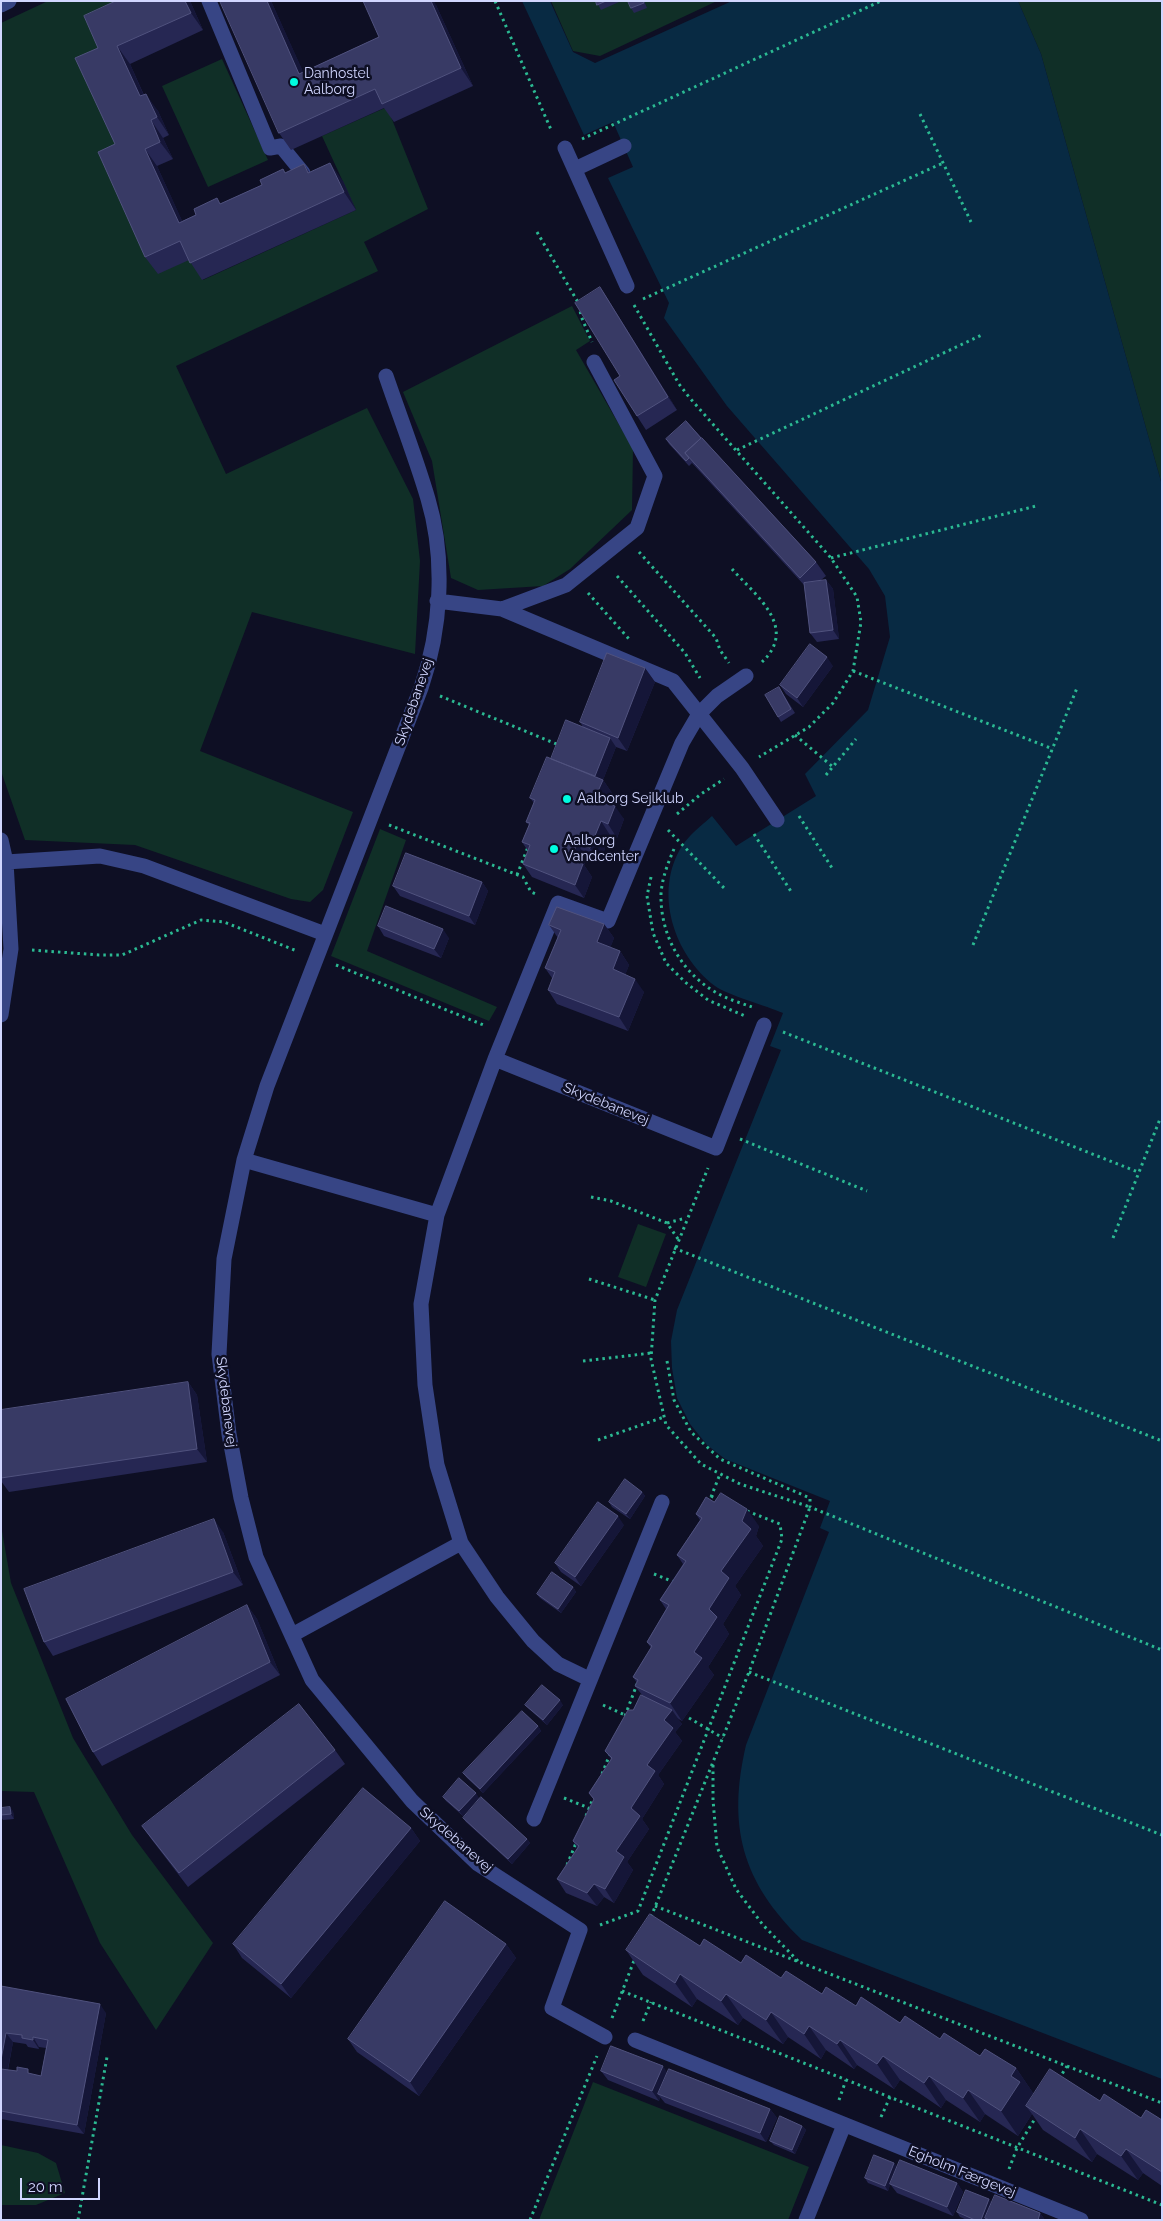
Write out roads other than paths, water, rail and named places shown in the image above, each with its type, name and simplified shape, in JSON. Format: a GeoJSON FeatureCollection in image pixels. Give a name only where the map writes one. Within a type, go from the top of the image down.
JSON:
{"type":"FeatureCollection","features":[{"type":"Feature","properties":{"kind":"street"},"geometry":{"type":"LineString","coordinates":[[1,5],[9,1]]}},
{"type":"Feature","properties":{"kind":"street"},"geometry":{"type":"LineString","coordinates":[[209,1],[270,148],[281,146],[303,173]]}},
{"type":"Feature","properties":{"kind":"street"},"geometry":{"type":"LineString","coordinates":[[575,169],[624,146]]}},
{"type":"Feature","properties":{"kind":"street"},"geometry":{"type":"LineString","coordinates":[[565,148],[627,286]]}},
{"type":"Feature","properties":{"kind":"street"},"geometry":{"type":"LineString","coordinates":[[502,609],[566,585],[636,528],[656,476],[594,362]]}},
{"type":"Feature","properties":{"kind":"street","name":"Skydebanevej"},"geometry":{"type":"LineString","coordinates":[[386,376],[429,501],[436,542],[439,582],[429,664],[372,818],[267,1086],[244,1160],[224,1259],[219,1354],[229,1434],[241,1498],[254,1546],[312,1680],[412,1801],[478,1864],[580,1930],[552,2008],[605,2037]]}},
{"type":"Feature","properties":{"kind":"street"},"geometry":{"type":"LineString","coordinates":[[437,601],[502,609],[673,680],[749,778],[778,820]]}},
{"type":"Feature","properties":{"kind":"street"},"geometry":{"type":"LineString","coordinates":[[589,1678],[558,1664],[533,1641],[497,1597],[461,1543],[437,1465],[425,1385],[421,1304],[437,1215],[495,1060],[558,903],[608,921],[682,743],[699,714],[717,696],[743,678]]}},
{"type":"Feature","properties":{"kind":"street"},"geometry":{"type":"LineString","coordinates":[[1,840],[6,862],[11,949],[1,1015]]}},
{"type":"Feature","properties":{"kind":"street"},"geometry":{"type":"LineString","coordinates":[[6,862],[100,856],[127,862],[144,866],[325,934]]}},
{"type":"Feature","properties":{"kind":"street","name":"Skydebanevej"},"geometry":{"type":"LineString","coordinates":[[495,1060],[716,1148],[764,1025]]}},
{"type":"Feature","properties":{"kind":"street"},"geometry":{"type":"LineString","coordinates":[[244,1160],[437,1215]]}},
{"type":"Feature","properties":{"kind":"street"},"geometry":{"type":"LineString","coordinates":[[534,1819],[589,1678],[662,1502]]}},
{"type":"Feature","properties":{"kind":"street"},"geometry":{"type":"LineString","coordinates":[[292,1635],[461,1543]]}},
{"type":"Feature","properties":{"kind":"street","name":"Egholm Færgevej"},"geometry":{"type":"LineString","coordinates":[[635,2040],[1081,2220]]}},
{"type":"Feature","properties":{"kind":"street"},"geometry":{"type":"LineString","coordinates":[[806,2220],[844,2125]]}},
{"type":"Feature","properties":{"kind":"water"},"geometry":{"type":"Polygon","coordinates":[[[522,1],[550,1],[573,52],[595,63],[732,1],[1018,1],[1041,54],[1162,485],[1162,2079],[802,1940],[765,1896],[753,1874],[744,1851],[738,1801],[740,1774],[746,1745],[829,1532],[820,1528],[830,1501],[725,1459],[707,1445],[690,1424],[677,1398],[672,1368],[671,1341],[677,1310],[781,1050],[770,1046],[783,1013],[721,989],[701,973],[688,958],[672,922],[669,883],[673,864],[682,846],[712,816],[736,846],[816,796],[805,774],[868,710],[890,637],[885,596],[869,569],[727,406],[664,318],[669,303],[608,178],[633,167],[613,122],[584,135],[522,1]]]}},
{"type":"Feature","properties":{"kind":"place","name":"Danhostel Aalborg"},"geometry":{"type":"Point","coordinates":[294,82]}},
{"type":"Feature","properties":{"kind":"place","name":"Aalborg Sejlklub"},"geometry":{"type":"Point","coordinates":[567,799]}},
{"type":"Feature","properties":{"kind":"place","name":"Aalborg Vandcenter"},"geometry":{"type":"Point","coordinates":[554,849]}}]}
